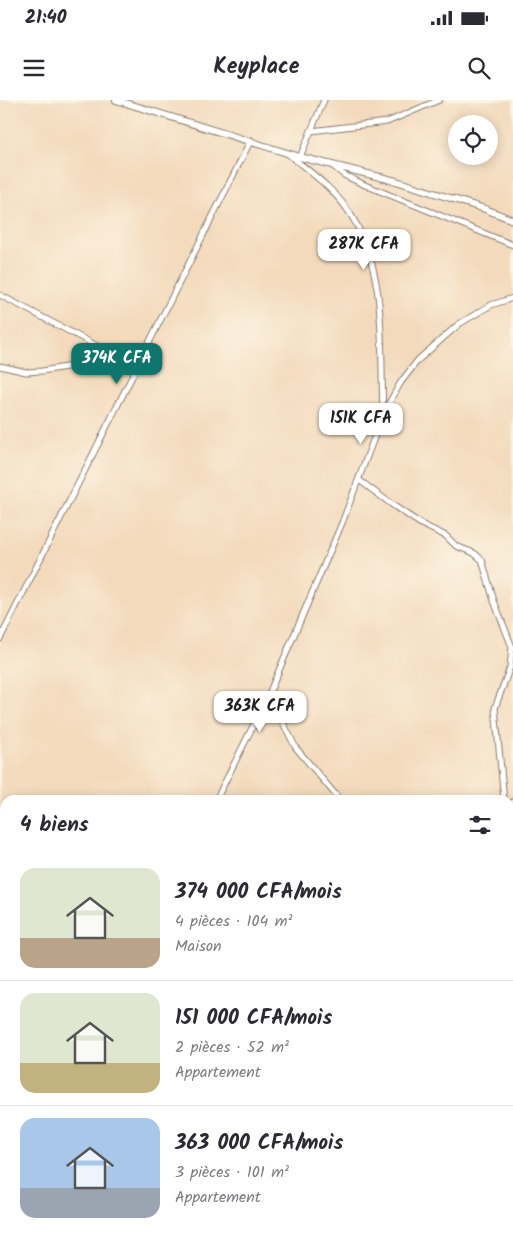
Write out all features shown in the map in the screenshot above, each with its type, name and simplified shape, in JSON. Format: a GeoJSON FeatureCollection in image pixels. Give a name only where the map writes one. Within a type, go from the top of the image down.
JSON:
{"type":"FeatureCollection","features":[{"type":"Feature","properties":{"kind":"street"},"geometry":{"type":"LineString","coordinates":[[116,100],[251,140],[300,157],[396,181],[486,209],[513,220]]}},
{"type":"Feature","properties":{"kind":"street"},"geometry":{"type":"LineString","coordinates":[[300,157],[324,100]]}},
{"type":"Feature","properties":{"kind":"street"},"geometry":{"type":"LineString","coordinates":[[311,131],[388,122],[439,100]]}},
{"type":"Feature","properties":{"kind":"street"},"geometry":{"type":"LineString","coordinates":[[0,639],[251,140]]}},
{"type":"Feature","properties":{"kind":"street"},"geometry":{"type":"LineString","coordinates":[[286,152],[333,193],[351,214],[365,241],[374,268],[380,303],[383,414]]}},
{"type":"Feature","properties":{"kind":"street"},"geometry":{"type":"LineString","coordinates":[[332,165],[344,176],[513,245]]}},
{"type":"Feature","properties":{"kind":"street"},"geometry":{"type":"LineString","coordinates":[[0,295],[137,367]]}},
{"type":"Feature","properties":{"kind":"street"},"geometry":{"type":"LineString","coordinates":[[218,795],[268,696],[359,480],[383,414],[401,382],[418,360],[458,324],[491,305],[513,298]]}},
{"type":"Feature","properties":{"kind":"street"},"geometry":{"type":"LineString","coordinates":[[0,366],[26,372],[42,371],[120,358]]}},
{"type":"Feature","properties":{"kind":"street"},"geometry":{"type":"LineString","coordinates":[[359,480],[421,524],[446,536],[456,546],[474,553],[482,560],[494,601],[512,647],[510,667],[495,708],[504,795]]}},
{"type":"Feature","properties":{"kind":"street"},"geometry":{"type":"LineString","coordinates":[[268,696],[296,748],[336,795]]}}]}
